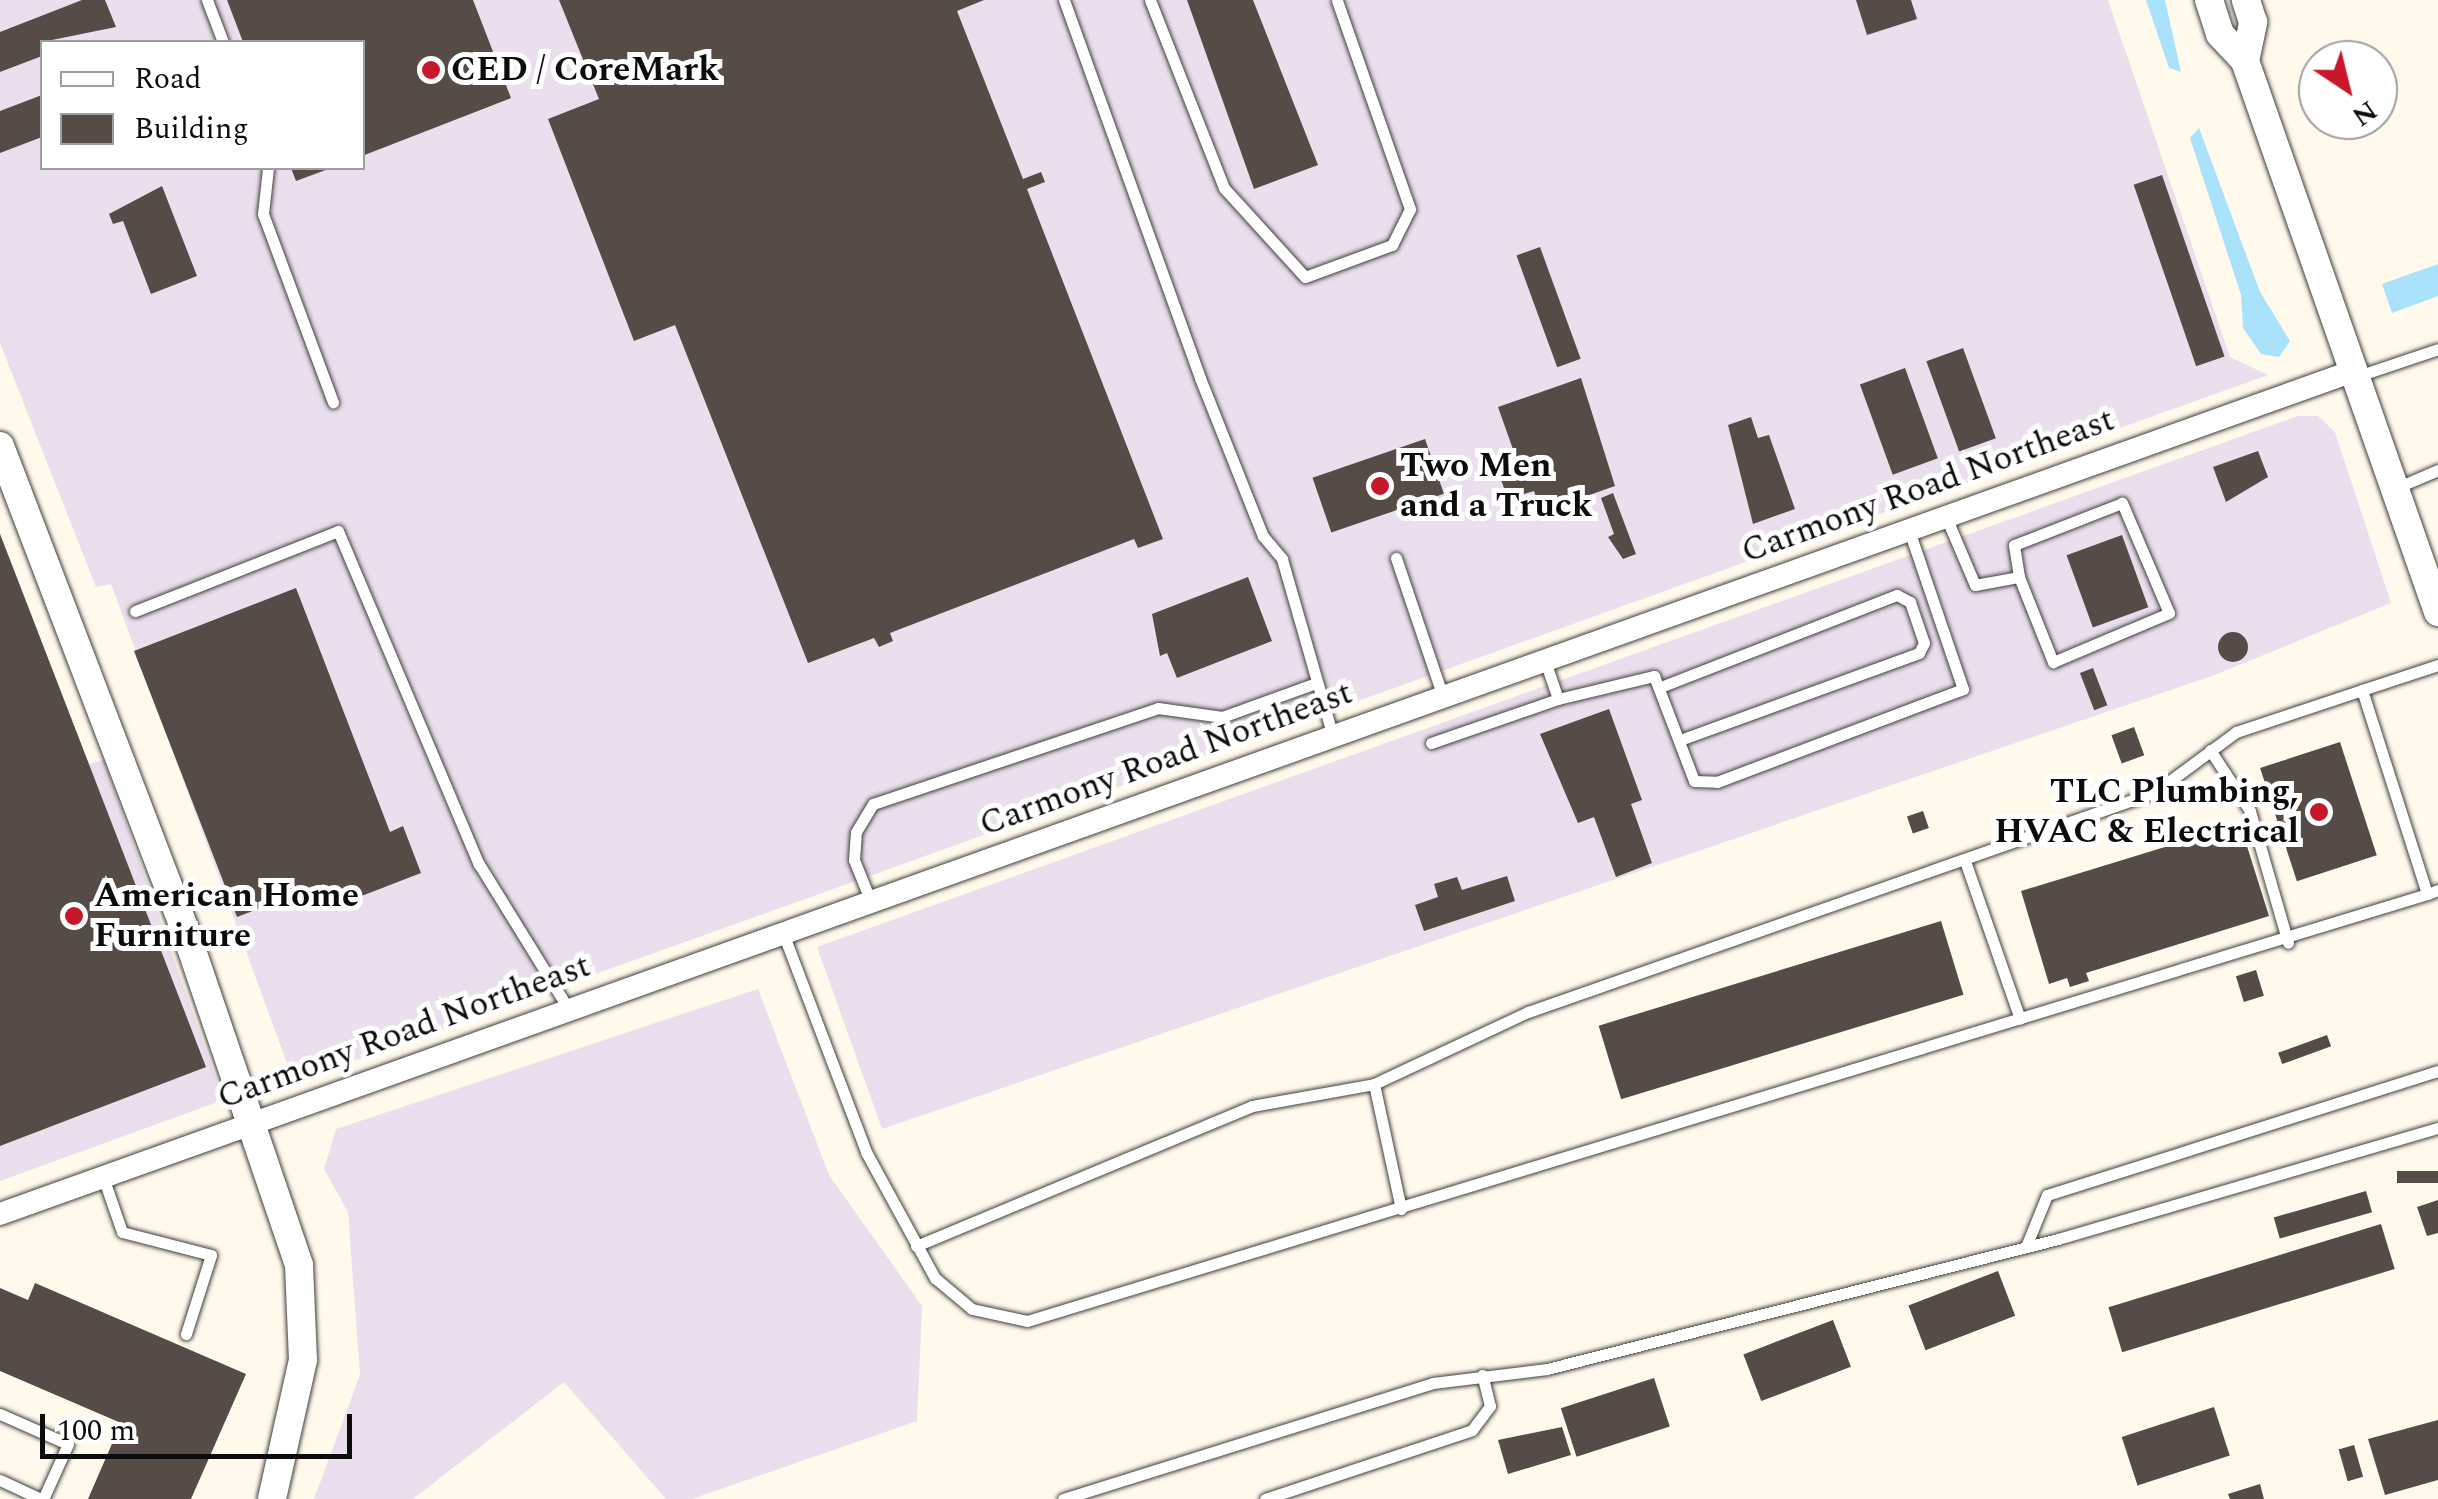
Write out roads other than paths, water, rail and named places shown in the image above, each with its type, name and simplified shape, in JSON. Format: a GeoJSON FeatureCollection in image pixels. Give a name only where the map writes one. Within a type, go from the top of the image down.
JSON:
{"type":"FeatureCollection","features":[{"type":"Feature","properties":{"kind":"street"},"geometry":{"type":"LineString","coordinates":[[2208,0],[2220,34],[2245,61],[2438,612]]}},
{"type":"Feature","properties":{"kind":"street"},"geometry":{"type":"LineString","coordinates":[[2245,61],[2253,22],[2246,0]]}},
{"type":"Feature","properties":{"kind":"street","name":"Carmony Road Northeast"},"geometry":{"type":"LineString","coordinates":[[0,1214],[2357,373]]}},
{"type":"Feature","properties":{"kind":"street"},"geometry":{"type":"LineString","coordinates":[[0,446],[254,1123],[299,1265],[303,1312],[291,1434],[272,1499]]}},
{"type":"Feature","properties":{"kind":"lane"},"geometry":{"type":"LineString","coordinates":[[207,0],[222,40]]}},
{"type":"Feature","properties":{"kind":"lane"},"geometry":{"type":"LineString","coordinates":[[1064,0],[1200,378],[1263,536],[1282,559],[1312,684],[1333,736]]}},
{"type":"Feature","properties":{"kind":"lane"},"geometry":{"type":"LineString","coordinates":[[1150,0],[1224,188],[1305,277],[1392,245],[1410,209],[1337,0]]}},
{"type":"Feature","properties":{"kind":"lane"},"geometry":{"type":"LineString","coordinates":[[268,170],[264,214],[333,402]]}},
{"type":"Feature","properties":{"kind":"lane"},"geometry":{"type":"LineString","coordinates":[[2357,373],[2438,348]]}},
{"type":"Feature","properties":{"kind":"lane"},"geometry":{"type":"LineString","coordinates":[[2396,488],[2438,470]]}},
{"type":"Feature","properties":{"kind":"lane"},"geometry":{"type":"LineString","coordinates":[[2122,503],[2168,613],[2052,662],[2019,577],[2014,546],[2122,503]]}},
{"type":"Feature","properties":{"kind":"lane"},"geometry":{"type":"LineString","coordinates":[[1946,517],[1975,585],[2019,577]]}},
{"type":"Feature","properties":{"kind":"lane"},"geometry":{"type":"LineString","coordinates":[[1431,743],[1558,699],[1654,676],[1663,686],[1680,740],[1703,785],[1964,689],[1909,530]]}},
{"type":"Feature","properties":{"kind":"lane"},"geometry":{"type":"LineString","coordinates":[[136,611],[338,531],[461,828],[569,1010]]}},
{"type":"Feature","properties":{"kind":"lane"},"geometry":{"type":"LineString","coordinates":[[1396,558],[1443,697]]}},
{"type":"Feature","properties":{"kind":"lane"},"geometry":{"type":"LineString","coordinates":[[1663,686],[1896,595],[1910,602],[1924,643],[1919,653],[1680,740]]}},
{"type":"Feature","properties":{"kind":"lane"},"geometry":{"type":"LineString","coordinates":[[1545,660],[1558,699]]}},
{"type":"Feature","properties":{"kind":"lane"},"geometry":{"type":"LineString","coordinates":[[916,1246],[1252,1106],[1374,1084],[1528,1012],[1965,861],[2170,785],[2236,732],[2438,665]]}},
{"type":"Feature","properties":{"kind":"lane"},"geometry":{"type":"LineString","coordinates":[[871,902],[854,860],[856,832],[873,804],[1158,708],[1222,717],[1312,684]]}},
{"type":"Feature","properties":{"kind":"lane"},"geometry":{"type":"LineString","coordinates":[[783,933],[866,1152],[935,1278],[972,1309],[1027,1321],[2020,1019],[2288,943],[2433,892],[2362,690]]}},
{"type":"Feature","properties":{"kind":"lane"},"geometry":{"type":"LineString","coordinates":[[2210,750],[2250,812],[2288,943]]}},
{"type":"Feature","properties":{"kind":"lane"},"geometry":{"type":"LineString","coordinates":[[1965,861],[2020,1019]]}},
{"type":"Feature","properties":{"kind":"lane"},"geometry":{"type":"LineString","coordinates":[[2027,1244],[2047,1195],[2438,1071]]}},
{"type":"Feature","properties":{"kind":"lane"},"geometry":{"type":"LineString","coordinates":[[1374,1084],[1401,1209]]}},
{"type":"Feature","properties":{"kind":"lane"},"geometry":{"type":"LineString","coordinates":[[1063,1499],[1482,1375],[1547,1369],[2027,1244],[2438,1128]]}},
{"type":"Feature","properties":{"kind":"lane"},"geometry":{"type":"LineString","coordinates":[[102,1178],[122,1232],[210,1255],[186,1334]]}},
{"type":"Feature","properties":{"kind":"lane"},"geometry":{"type":"LineString","coordinates":[[1265,1499],[1472,1430],[1490,1406],[1482,1375]]}},
{"type":"Feature","properties":{"kind":"lane"},"geometry":{"type":"LineString","coordinates":[[0,1414],[68,1444],[42,1499],[0,1480]]}},
{"type":"Feature","properties":{"kind":"water"},"geometry":{"type":"Polygon","coordinates":[[[2146,0],[2165,0],[2181,72],[2169,68],[2146,0]]]}},
{"type":"Feature","properties":{"kind":"water"},"geometry":{"type":"Polygon","coordinates":[[[2199,128],[2260,292],[2290,341],[2279,357],[2261,354],[2243,328],[2241,295],[2190,138],[2199,128]]]}},
{"type":"Feature","properties":{"kind":"water"},"geometry":{"type":"Polygon","coordinates":[[[2438,264],[2438,296],[2392,313],[2382,284],[2438,264]]]}},
{"type":"Feature","properties":{"kind":"place","name":"CED / CoreMark"},"geometry":{"type":"Point","coordinates":[431,70]}},
{"type":"Feature","properties":{"kind":"place","name":"Two Men and a Truck"},"geometry":{"type":"Point","coordinates":[1380,486]}},
{"type":"Feature","properties":{"kind":"place","name":"TLC Plumbing, HVAC & Electrical"},"geometry":{"type":"Point","coordinates":[2319,812]}},
{"type":"Feature","properties":{"kind":"place","name":"American Home Furniture"},"geometry":{"type":"Point","coordinates":[74,916]}}]}
